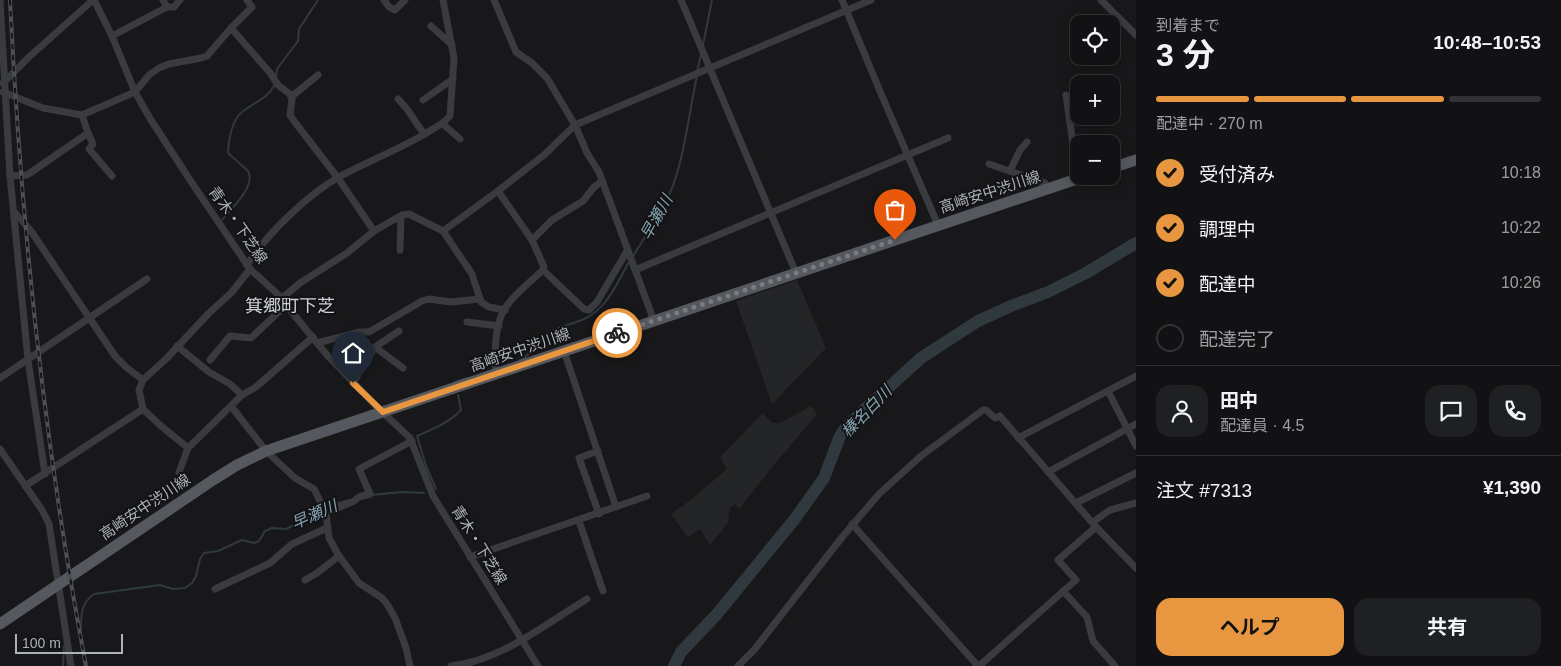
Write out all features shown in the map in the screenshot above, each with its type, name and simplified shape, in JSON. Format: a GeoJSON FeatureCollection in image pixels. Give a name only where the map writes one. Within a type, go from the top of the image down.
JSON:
{"type":"FeatureCollection","features":[{"type":"Feature","properties":{"kind":"main road"},"geometry":{"type":"LineString","coordinates":[[1120,165],[1136,160]]}},
{"type":"Feature","properties":{"kind":"main road","name":"高崎安中渋川線"},"geometry":{"type":"LineString","coordinates":[[0,624],[213,480],[237,465],[266,451],[1070,182]]}},
{"type":"Feature","properties":{"kind":"street"},"geometry":{"type":"LineString","coordinates":[[0,0],[2,92],[28,360],[45,474]]}},
{"type":"Feature","properties":{"kind":"street"},"geometry":{"type":"LineString","coordinates":[[2,84],[29,57],[93,0]]}},
{"type":"Feature","properties":{"kind":"street","name":"青木・下芝線"},"geometry":{"type":"LineString","coordinates":[[93,0],[112,36],[134,92],[190,180],[249,267],[284,302],[353,383],[412,441],[433,496],[538,666]]}},
{"type":"Feature","properties":{"kind":"street"},"geometry":{"type":"LineString","coordinates":[[163,0],[168,7]]}},
{"type":"Feature","properties":{"kind":"street"},"geometry":{"type":"LineString","coordinates":[[112,36],[168,7],[174,6],[180,0]]}},
{"type":"Feature","properties":{"kind":"street"},"geometry":{"type":"LineString","coordinates":[[2,92],[44,108],[82,115],[134,92],[149,75],[159,68],[207,56],[252,6],[247,0]]}},
{"type":"Feature","properties":{"kind":"street"},"geometry":{"type":"LineString","coordinates":[[384,0],[389,7],[395,10],[405,0]]}},
{"type":"Feature","properties":{"kind":"street"},"geometry":{"type":"LineString","coordinates":[[188,448],[143,408],[139,390],[143,380],[232,292],[249,267],[255,253],[301,204],[338,178],[395,151],[443,124],[450,116],[454,58],[443,0]]}},
{"type":"Feature","properties":{"kind":"street"},"geometry":{"type":"LineString","coordinates":[[494,0],[516,52],[532,63],[547,78],[575,125],[587,153],[599,172],[654,321]]}},
{"type":"Feature","properties":{"kind":"street"},"geometry":{"type":"LineString","coordinates":[[681,0],[705,57],[707,69],[796,273]]}},
{"type":"Feature","properties":{"kind":"street"},"geometry":{"type":"LineString","coordinates":[[842,0],[938,225]]}},
{"type":"Feature","properties":{"kind":"street"},"geometry":{"type":"LineString","coordinates":[[443,231],[544,155],[575,125],[871,0]]}},
{"type":"Feature","properties":{"kind":"street"},"geometry":{"type":"LineString","coordinates":[[1104,1],[1136,35]]}},
{"type":"Feature","properties":{"kind":"street"},"geometry":{"type":"LineString","coordinates":[[430,26],[452,45]]}},
{"type":"Feature","properties":{"kind":"street"},"geometry":{"type":"LineString","coordinates":[[231,28],[291,97]]}},
{"type":"Feature","properties":{"kind":"street"},"geometry":{"type":"LineString","coordinates":[[318,75],[291,97],[290,115],[338,178],[374,231]]}},
{"type":"Feature","properties":{"kind":"street"},"geometry":{"type":"LineString","coordinates":[[423,100],[453,79]]}},
{"type":"Feature","properties":{"kind":"street"},"geometry":{"type":"LineString","coordinates":[[1066,95],[1074,135]]}},
{"type":"Feature","properties":{"kind":"street"},"geometry":{"type":"LineString","coordinates":[[398,100],[407,109],[424,134]]}},
{"type":"Feature","properties":{"kind":"street"},"geometry":{"type":"LineString","coordinates":[[82,115],[93,144],[89,149],[112,176]]}},
{"type":"Feature","properties":{"kind":"street"},"geometry":{"type":"LineString","coordinates":[[443,124],[460,139]]}},
{"type":"Feature","properties":{"kind":"street"},"geometry":{"type":"LineString","coordinates":[[10,176],[27,175],[88,133]]}},
{"type":"Feature","properties":{"kind":"street"},"geometry":{"type":"LineString","coordinates":[[634,268],[771,213],[948,138]]}},
{"type":"Feature","properties":{"kind":"street"},"geometry":{"type":"LineString","coordinates":[[1010,171],[1020,150],[1027,142]]}},
{"type":"Feature","properties":{"kind":"street"},"geometry":{"type":"LineString","coordinates":[[989,164],[1045,183],[1048,189]]}},
{"type":"Feature","properties":{"kind":"street"},"geometry":{"type":"LineString","coordinates":[[532,240],[552,220],[583,200],[602,181]]}},
{"type":"Feature","properties":{"kind":"street"},"geometry":{"type":"LineString","coordinates":[[496,375],[494,353],[501,315],[514,298],[543,270],[543,263],[532,240],[498,191]]}},
{"type":"Feature","properties":{"kind":"street"},"geometry":{"type":"LineString","coordinates":[[14,213],[31,231],[114,356],[143,380]]}},
{"type":"Feature","properties":{"kind":"street"},"geometry":{"type":"LineString","coordinates":[[210,360],[230,336],[251,338],[300,283],[347,253],[374,231],[401,216],[409,214],[443,231],[472,274],[482,302],[489,307],[505,310]]}},
{"type":"Feature","properties":{"kind":"street"},"geometry":{"type":"LineString","coordinates":[[400,250],[401,216]]}},
{"type":"Feature","properties":{"kind":"street"},"geometry":{"type":"LineString","coordinates":[[543,270],[584,309],[589,310],[597,302],[628,253]]}},
{"type":"Feature","properties":{"kind":"street"},"geometry":{"type":"LineString","coordinates":[[0,378],[147,279]]}},
{"type":"Feature","properties":{"kind":"street"},"geometry":{"type":"LineString","coordinates":[[179,472],[188,448],[231,406],[315,340],[370,332],[422,300],[451,302],[480,299]]}},
{"type":"Feature","properties":{"kind":"street"},"geometry":{"type":"LineString","coordinates":[[467,322],[499,326]]}},
{"type":"Feature","properties":{"kind":"street"},"geometry":{"type":"LineString","coordinates":[[353,383],[375,347],[400,331]]}},
{"type":"Feature","properties":{"kind":"street"},"geometry":{"type":"LineString","coordinates":[[177,346],[209,372],[230,384],[242,396]]}},
{"type":"Feature","properties":{"kind":"street"},"geometry":{"type":"LineString","coordinates":[[375,347],[403,368]]}},
{"type":"Feature","properties":{"kind":"street"},"geometry":{"type":"LineString","coordinates":[[564,351],[616,507]]}},
{"type":"Feature","properties":{"kind":"street"},"geometry":{"type":"LineString","coordinates":[[1018,438],[1136,376]]}},
{"type":"Feature","properties":{"kind":"street"},"geometry":{"type":"LineString","coordinates":[[1108,391],[1136,446]]}},
{"type":"Feature","properties":{"kind":"street"},"geometry":{"type":"LineString","coordinates":[[231,406],[266,451],[295,478],[314,489],[324,509],[329,538],[338,556],[359,582],[382,598],[387,604],[403,640],[410,666]]}},
{"type":"Feature","properties":{"kind":"street"},"geometry":{"type":"LineString","coordinates":[[25,486],[143,408]]}},
{"type":"Feature","properties":{"kind":"street"},"geometry":{"type":"LineString","coordinates":[[738,666],[754,650],[852,524],[889,484],[921,456],[979,411],[986,410],[995,418],[1000,416],[1094,525],[1136,568]]}},
{"type":"Feature","properties":{"kind":"street"},"geometry":{"type":"LineString","coordinates":[[1048,472],[1136,424]]}},
{"type":"Feature","properties":{"kind":"street"},"geometry":{"type":"LineString","coordinates":[[324,509],[370,494],[359,469],[412,441]]}},
{"type":"Feature","properties":{"kind":"street"},"geometry":{"type":"LineString","coordinates":[[0,449],[42,510],[49,524],[71,666]]}},
{"type":"Feature","properties":{"kind":"street"},"geometry":{"type":"LineString","coordinates":[[598,451],[580,458],[599,514]]}},
{"type":"Feature","properties":{"kind":"street"},"geometry":{"type":"LineString","coordinates":[[1076,503],[1135,476]]}},
{"type":"Feature","properties":{"kind":"street"},"geometry":{"type":"LineString","coordinates":[[470,558],[647,496]]}},
{"type":"Feature","properties":{"kind":"street"},"geometry":{"type":"LineString","coordinates":[[852,524],[978,666],[1076,580],[1058,560],[1110,510],[1136,503]]}},
{"type":"Feature","properties":{"kind":"street"},"geometry":{"type":"LineString","coordinates":[[579,521],[603,591]]}},
{"type":"Feature","properties":{"kind":"street"},"geometry":{"type":"LineString","coordinates":[[215,590],[270,563],[292,544],[327,528]]}},
{"type":"Feature","properties":{"kind":"street"},"geometry":{"type":"LineString","coordinates":[[305,580],[338,556]]}},
{"type":"Feature","properties":{"kind":"street"},"geometry":{"type":"LineString","coordinates":[[1063,591],[1087,617],[1092,641],[1115,666]]}},
{"type":"Feature","properties":{"kind":"street"},"geometry":{"type":"LineString","coordinates":[[451,666],[476,662],[522,640],[587,599]]}},
{"type":"Feature","properties":{"kind":"shaded area"},"geometry":{"type":"Polygon","coordinates":[[[797,280],[826,348],[772,404],[736,301],[797,280]]]}},
{"type":"Feature","properties":{"kind":"shaded area"},"geometry":{"type":"Polygon","coordinates":[[[811,406],[817,414],[739,509],[735,504],[730,507],[728,523],[710,545],[700,529],[688,537],[671,514],[727,469],[720,457],[763,413],[772,423],[780,423],[811,406]]]}},
{"type":"Feature","properties":{"kind":"waterway"},"geometry":{"type":"LineString","coordinates":[[276,77],[277,69],[298,41],[299,29],[318,0]]}},
{"type":"Feature","properties":{"kind":"waterway","name":"早瀬川"},"geometry":{"type":"LineString","coordinates":[[703,45],[712,0]]}},
{"type":"Feature","properties":{"kind":"waterway","name":"早瀬川"},"geometry":{"type":"LineString","coordinates":[[697,72],[701,54]]}},
{"type":"Feature","properties":{"kind":"waterway","name":"早瀬川"},"geometry":{"type":"LineString","coordinates":[[633,256],[662,209],[675,180],[683,151],[697,76]]}},
{"type":"Feature","properties":{"kind":"waterway"},"geometry":{"type":"LineString","coordinates":[[222,220],[246,191],[250,177],[248,171],[228,153],[233,125],[242,112],[265,97],[275,84]]}},
{"type":"Feature","properties":{"kind":"waterway","name":"榛名白川"},"geometry":{"type":"LineString","coordinates":[[674,666],[681,652],[717,614],[794,520],[824,478],[840,436],[846,427],[866,408],[921,358],[978,321],[1048,292],[1086,273],[1136,243]]}},
{"type":"Feature","properties":{"kind":"waterway","name":"早瀬川"},"geometry":{"type":"LineString","coordinates":[[520,360],[528,355],[548,333],[584,319],[599,309],[611,295],[629,262]]}},
{"type":"Feature","properties":{"kind":"waterway","name":"早瀬川"},"geometry":{"type":"LineString","coordinates":[[453,384],[467,378]]}},
{"type":"Feature","properties":{"kind":"waterway","name":"早瀬川"},"geometry":{"type":"LineString","coordinates":[[436,489],[426,466],[417,436],[456,415],[461,410],[458,395]]}},
{"type":"Feature","properties":{"kind":"waterway","name":"早瀬川"},"geometry":{"type":"LineString","coordinates":[[371,495],[403,492],[424,493]]}},
{"type":"Feature","properties":{"kind":"waterway","name":"早瀬川"},"geometry":{"type":"LineString","coordinates":[[81,629],[84,605],[94,594],[160,585],[173,589],[185,588],[192,583],[196,576],[200,559],[204,553],[218,551],[242,540],[254,543],[259,541],[265,531],[272,528],[286,529],[322,508],[349,500]]}},
{"type":"Feature","properties":{"kind":"waterway","name":"早瀬川"},"geometry":{"type":"LineString","coordinates":[[63,666],[64,646]]}},
{"type":"Feature","properties":{"kind":"railway"},"geometry":{"type":"LineString","coordinates":[[10,0],[21,168],[36,334],[58,501],[86,666]]}},
{"type":"Feature","properties":{"kind":"way so far"},"geometry":{"type":"LineString","coordinates":[[617,333],[895,240]]}},
{"type":"Feature","properties":{"kind":"district","name":"箕郷町下芝"},"geometry":{"type":"Point","coordinates":[290,306]}},
{"type":"Feature","properties":{"kind":"route"},"geometry":{"type":"LineString","coordinates":[[353,383],[383,412],[617,333]]}}]}
